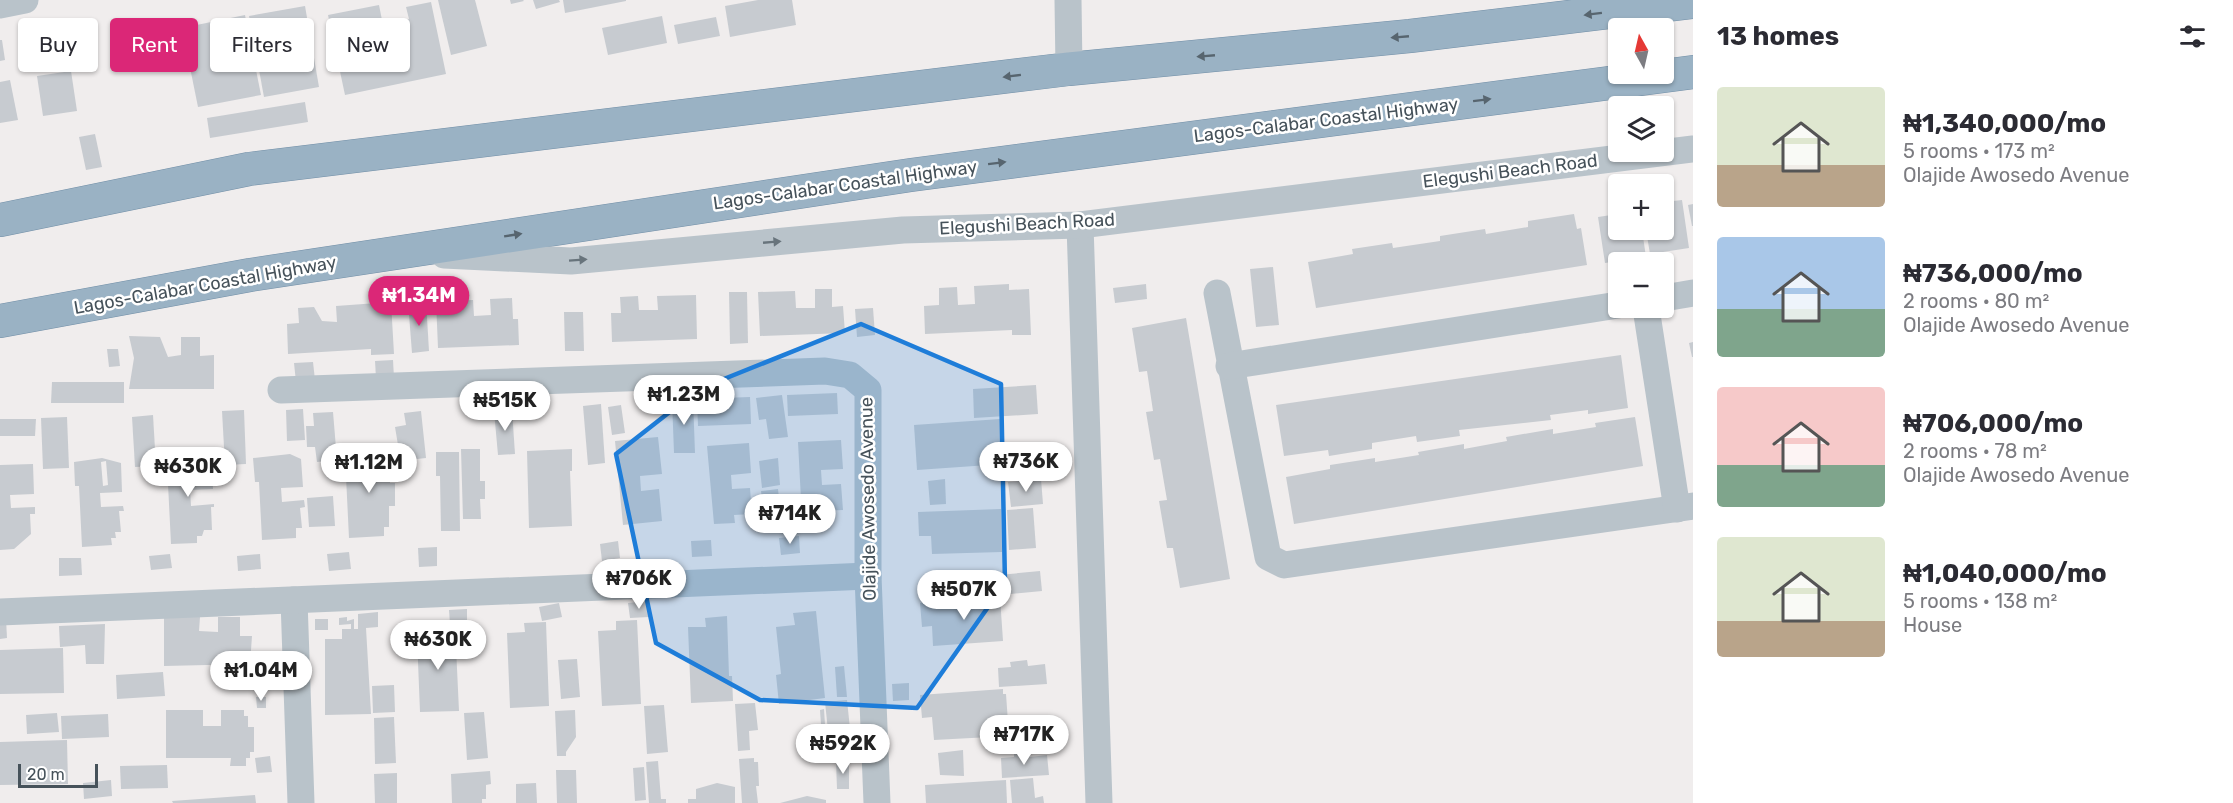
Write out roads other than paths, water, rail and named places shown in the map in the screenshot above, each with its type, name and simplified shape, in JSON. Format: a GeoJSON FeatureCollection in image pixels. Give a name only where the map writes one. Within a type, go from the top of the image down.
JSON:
{"type":"FeatureCollection","features":[{"type":"Feature","properties":{"kind":"highway"},"geometry":{"type":"LineString","coordinates":[[0,220],[249,169],[1069,69],[1410,36],[1693,2]]}},
{"type":"Feature","properties":{"kind":"highway","name":"Lagos-Calabar Coastal Highway"},"geometry":{"type":"LineString","coordinates":[[0,321],[250,275],[911,175],[1693,72]]}},
{"type":"Feature","properties":{"kind":"street"},"geometry":{"type":"LineString","coordinates":[[0,5],[26,0]]}},
{"type":"Feature","properties":{"kind":"street"},"geometry":{"type":"LineString","coordinates":[[1068,0],[1069,69]]}},
{"type":"Feature","properties":{"kind":"street","name":"Elegushi Beach Road"},"geometry":{"type":"LineString","coordinates":[[394,253],[571,261],[903,230],[1080,225],[1693,149]]}},
{"type":"Feature","properties":{"kind":"street"},"geometry":{"type":"LineString","coordinates":[[1080,225],[1099,803]]}},
{"type":"Feature","properties":{"kind":"street"},"geometry":{"type":"LineString","coordinates":[[1217,293],[1229,366],[1268,557],[1284,566],[1685,508],[1648,318]]}},
{"type":"Feature","properties":{"kind":"street"},"geometry":{"type":"LineString","coordinates":[[1674,296],[1693,293]]}},
{"type":"Feature","properties":{"kind":"street"},"geometry":{"type":"LineString","coordinates":[[1229,366],[1608,307]]}},
{"type":"Feature","properties":{"kind":"street","name":"Olajide Awosedo Avenue"},"geometry":{"type":"LineString","coordinates":[[281,390],[825,371],[850,375],[868,390],[868,576],[877,803]]}},
{"type":"Feature","properties":{"kind":"street"},"geometry":{"type":"LineString","coordinates":[[0,612],[868,576]]}},
{"type":"Feature","properties":{"kind":"street"},"geometry":{"type":"LineString","coordinates":[[294,600],[301,803]]}}]}
